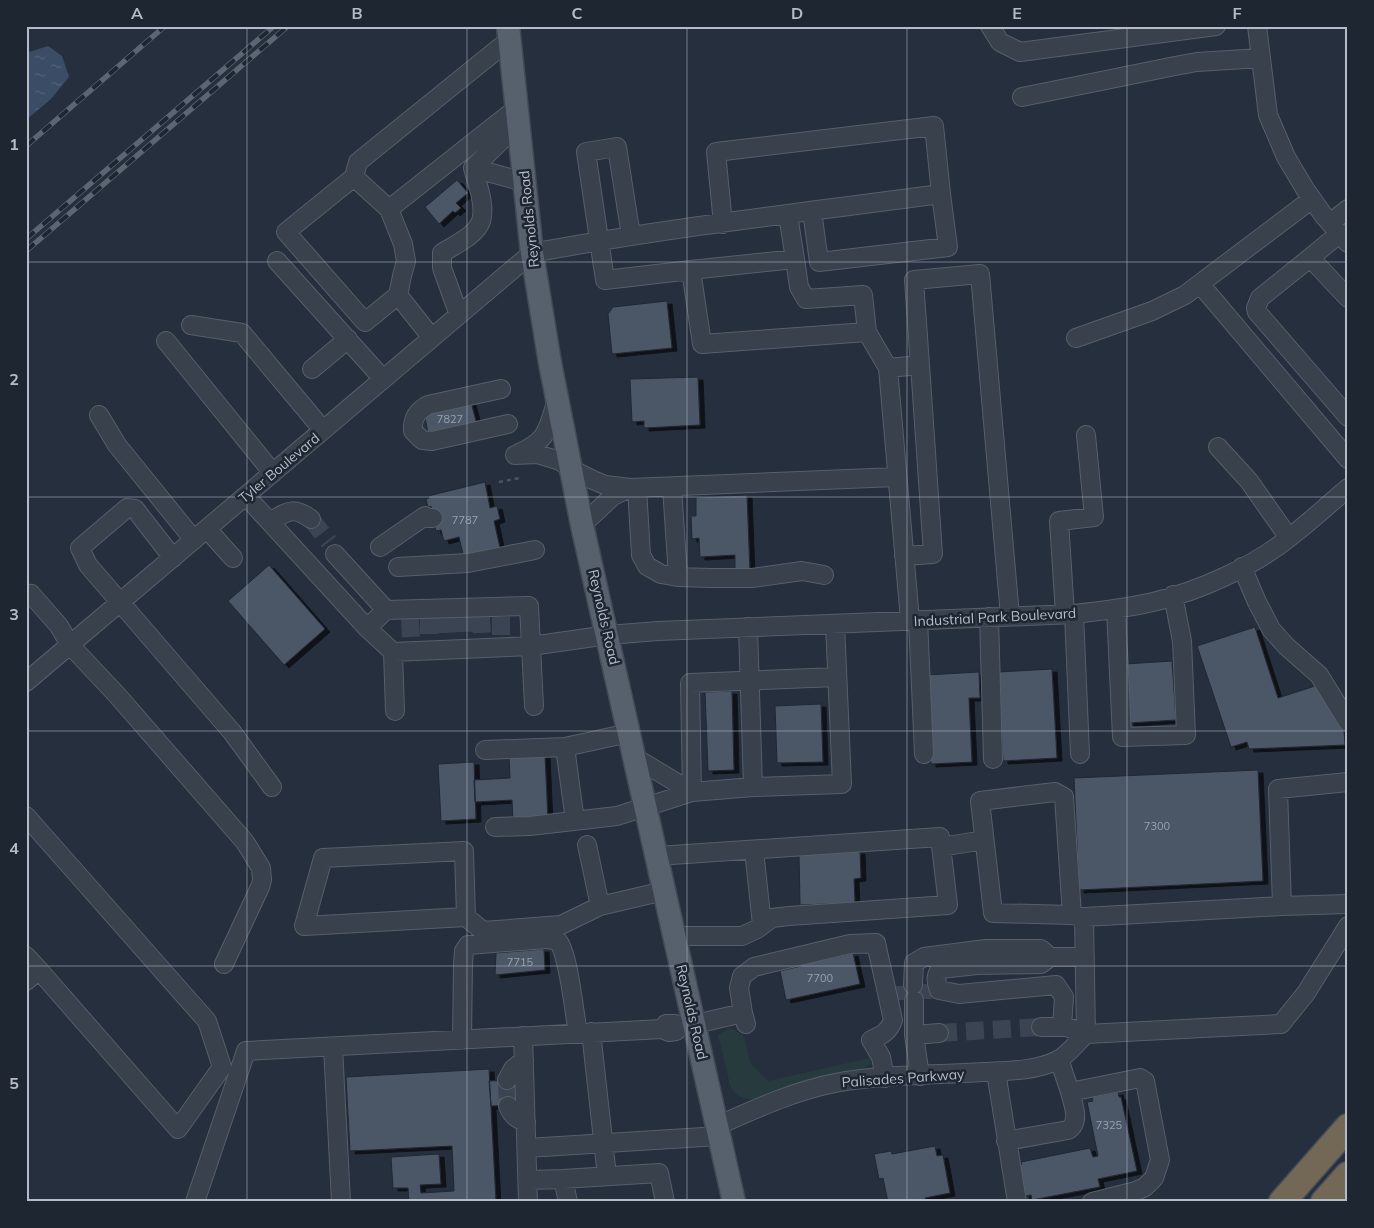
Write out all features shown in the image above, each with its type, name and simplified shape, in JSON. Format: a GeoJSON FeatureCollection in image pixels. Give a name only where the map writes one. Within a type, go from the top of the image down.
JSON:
{"type":"FeatureCollection","features":[{"type":"Feature","properties":{"kind":"highway"},"geometry":{"type":"LineString","coordinates":[[1282,1202],[1348,1126]]}},
{"type":"Feature","properties":{"kind":"highway"},"geometry":{"type":"LineString","coordinates":[[1324,1202],[1348,1175]]}},
{"type":"Feature","properties":{"kind":"main road","name":"Reynolds Road"},"geometry":{"type":"LineString","coordinates":[[508,33],[538,301],[582,525],[675,936],[678,1027],[718,1131],[734,1202]]}},
{"type":"Feature","properties":{"kind":"street"},"geometry":{"type":"LineString","coordinates":[[990,26],[1000,42],[1020,52],[1216,26]]}},
{"type":"Feature","properties":{"kind":"street"},"geometry":{"type":"LineString","coordinates":[[1258,26],[1268,115],[1286,157],[1312,199],[1339,233]]}},
{"type":"Feature","properties":{"kind":"street"},"geometry":{"type":"LineString","coordinates":[[354,177],[389,209],[403,244],[406,260],[398,295],[364,322],[286,232],[354,177],[358,162],[508,33]]}},
{"type":"Feature","properties":{"kind":"street"},"geometry":{"type":"LineString","coordinates":[[1022,97],[1197,62],[1261,58]]}},
{"type":"Feature","properties":{"kind":"street"},"geometry":{"type":"LineString","coordinates":[[473,168],[517,116]]}},
{"type":"Feature","properties":{"kind":"street"},"geometry":{"type":"LineString","coordinates":[[389,209],[517,116]]}},
{"type":"Feature","properties":{"kind":"street"},"geometry":{"type":"LineString","coordinates":[[723,224],[716,152],[934,126],[948,247],[819,262],[812,211]]}},
{"type":"Feature","properties":{"kind":"street"},"geometry":{"type":"LineString","coordinates":[[631,236],[617,147],[586,152],[605,280],[795,259]]}},
{"type":"Feature","properties":{"kind":"street"},"geometry":{"type":"LineString","coordinates":[[473,168],[524,182]]}},
{"type":"Feature","properties":{"kind":"street"},"geometry":{"type":"LineString","coordinates":[[459,315],[442,268],[442,253],[471,234],[481,221],[482,201],[473,168]]}},
{"type":"Feature","properties":{"kind":"street"},"geometry":{"type":"LineString","coordinates":[[532,253],[631,236],[941,194]]}},
{"type":"Feature","properties":{"kind":"street"},"geometry":{"type":"LineString","coordinates":[[1076,338],[1152,310],[1185,295],[1312,199]]}},
{"type":"Feature","properties":{"kind":"street"},"geometry":{"type":"LineString","coordinates":[[1348,209],[1339,233],[1260,298],[1256,308],[1257,312],[1348,416]]}},
{"type":"Feature","properties":{"kind":"street"},"geometry":{"type":"LineString","coordinates":[[788,214],[799,287],[806,299],[863,295],[868,332],[888,368],[904,556],[914,620],[924,754]]}},
{"type":"Feature","properties":{"kind":"street","name":"Tyler Boulevard"},"geometry":{"type":"LineString","coordinates":[[26,682],[532,253]]}},
{"type":"Feature","properties":{"kind":"street"},"geometry":{"type":"LineString","coordinates":[[1311,256],[1316,264],[1348,298]]}},
{"type":"Feature","properties":{"kind":"street"},"geometry":{"type":"LineString","coordinates":[[277,261],[383,379]]}},
{"type":"Feature","properties":{"kind":"street"},"geometry":{"type":"LineString","coordinates":[[691,270],[702,344],[868,332]]}},
{"type":"Feature","properties":{"kind":"street"},"geometry":{"type":"LineString","coordinates":[[904,556],[933,554],[914,280],[980,274],[1010,616]]}},
{"type":"Feature","properties":{"kind":"street"},"geometry":{"type":"LineString","coordinates":[[1200,284],[1348,459]]}},
{"type":"Feature","properties":{"kind":"street"},"geometry":{"type":"LineString","coordinates":[[398,295],[432,338]]}},
{"type":"Feature","properties":{"kind":"street"},"geometry":{"type":"LineString","coordinates":[[191,325],[242,333],[323,430]]}},
{"type":"Feature","properties":{"kind":"street"},"geometry":{"type":"LineString","coordinates":[[312,369],[348,339]]}},
{"type":"Feature","properties":{"kind":"street"},"geometry":{"type":"LineString","coordinates":[[166,341],[273,473]]}},
{"type":"Feature","properties":{"kind":"street"},"geometry":{"type":"LineString","coordinates":[[888,368],[920,366]]}},
{"type":"Feature","properties":{"kind":"street"},"geometry":{"type":"LineString","coordinates":[[501,389],[428,405],[415,416],[412,423],[413,431],[422,440],[432,441],[508,424]]}},
{"type":"Feature","properties":{"kind":"street"},"geometry":{"type":"LineString","coordinates":[[557,400],[546,434],[540,442],[532,448],[515,455],[537,454],[547,456],[560,461],[571,470],[605,484],[634,488],[896,477]]}},
{"type":"Feature","properties":{"kind":"street"},"geometry":{"type":"LineString","coordinates":[[99,415],[117,445],[201,534],[233,558]]}},
{"type":"Feature","properties":{"kind":"street"},"geometry":{"type":"LineString","coordinates":[[1080,754],[1070,614],[1059,521],[1094,517],[1086,435]]}},
{"type":"Feature","properties":{"kind":"street"},"geometry":{"type":"LineString","coordinates":[[1218,448],[1249,481],[1289,538]]}},
{"type":"Feature","properties":{"kind":"street"},"geometry":{"type":"LineString","coordinates":[[672,487],[678,577]]}},
{"type":"Feature","properties":{"kind":"street"},"geometry":{"type":"LineString","coordinates":[[582,525],[613,496],[634,488]]}},
{"type":"Feature","properties":{"kind":"street"},"geometry":{"type":"LineString","coordinates":[[634,488],[641,555],[647,566],[653,571],[678,577],[752,578],[784,572],[802,571],[824,575]]}},
{"type":"Feature","properties":{"kind":"street"},"geometry":{"type":"LineString","coordinates":[[246,496],[367,628],[393,652],[395,711]]}},
{"type":"Feature","properties":{"kind":"street","name":"Industrial Park Boulevard"},"geometry":{"type":"LineString","coordinates":[[393,652],[411,646],[501,642],[531,646],[608,635],[748,627],[1070,614],[1116,610],[1173,596],[1199,587],[1242,567],[1289,538],[1344,498]]}},
{"type":"Feature","properties":{"kind":"street"},"geometry":{"type":"LineString","coordinates":[[173,558],[135,509],[127,508],[80,548],[88,565],[232,732],[272,788]]}},
{"type":"Feature","properties":{"kind":"street"},"geometry":{"type":"LineString","coordinates":[[270,522],[293,511],[301,512],[311,519]]}},
{"type":"Feature","properties":{"kind":"street"},"geometry":{"type":"LineString","coordinates":[[380,547],[425,516],[433,518]]}},
{"type":"Feature","properties":{"kind":"street"},"geometry":{"type":"LineString","coordinates":[[398,567],[468,563],[534,550]]}},
{"type":"Feature","properties":{"kind":"street"},"geometry":{"type":"LineString","coordinates":[[315,570],[335,552],[386,610],[410,614],[500,612],[529,606],[534,706]]}},
{"type":"Feature","properties":{"kind":"street"},"geometry":{"type":"LineString","coordinates":[[1242,567],[1271,629],[1286,646],[1319,675],[1348,722]]}},
{"type":"Feature","properties":{"kind":"street"},"geometry":{"type":"LineString","coordinates":[[29,595],[59,626],[70,645],[117,695],[245,842],[261,868],[260,887],[224,964]]}},
{"type":"Feature","properties":{"kind":"street"},"geometry":{"type":"LineString","coordinates":[[1116,610],[1122,737],[1186,736],[1182,641],[1173,596]]}},
{"type":"Feature","properties":{"kind":"street"},"geometry":{"type":"LineString","coordinates":[[367,628],[386,610]]}},
{"type":"Feature","properties":{"kind":"street"},"geometry":{"type":"LineString","coordinates":[[989,617],[993,759]]}},
{"type":"Feature","properties":{"kind":"street"},"geometry":{"type":"LineString","coordinates":[[495,827],[530,826],[617,816],[692,792],[753,787],[842,784],[835,624]]}},
{"type":"Feature","properties":{"kind":"street"},"geometry":{"type":"LineString","coordinates":[[748,627],[753,787]]}},
{"type":"Feature","properties":{"kind":"street"},"geometry":{"type":"LineString","coordinates":[[692,792],[690,683],[837,677]]}},
{"type":"Feature","properties":{"kind":"street"},"geometry":{"type":"LineString","coordinates":[[485,750],[565,747],[629,733]]}},
{"type":"Feature","properties":{"kind":"street"},"geometry":{"type":"LineString","coordinates":[[565,747],[575,821]]}},
{"type":"Feature","properties":{"kind":"street"},"geometry":{"type":"LineString","coordinates":[[634,756],[692,792]]}},
{"type":"Feature","properties":{"kind":"street"},"geometry":{"type":"LineString","coordinates":[[1282,906],[1278,789],[1348,782]]}},
{"type":"Feature","properties":{"kind":"street"},"geometry":{"type":"LineString","coordinates":[[1086,1034],[1085,957],[1078,916],[1064,797],[1055,792],[980,802],[993,913],[1078,916],[1348,904]]}},
{"type":"Feature","properties":{"kind":"street"},"geometry":{"type":"LineString","coordinates":[[26,816],[207,1021],[222,1067],[178,1129],[32,976],[26,956]]}},
{"type":"Feature","properties":{"kind":"street"},"geometry":{"type":"LineString","coordinates":[[657,856],[940,837],[948,906],[789,916],[772,918],[742,936],[675,936]]}},
{"type":"Feature","properties":{"kind":"street"},"geometry":{"type":"LineString","coordinates":[[941,848],[984,840]]}},
{"type":"Feature","properties":{"kind":"street"},"geometry":{"type":"LineString","coordinates":[[587,845],[600,906]]}},
{"type":"Feature","properties":{"kind":"street"},"geometry":{"type":"LineString","coordinates":[[754,850],[762,925]]}},
{"type":"Feature","properties":{"kind":"street"},"geometry":{"type":"LineString","coordinates":[[466,917],[464,851],[323,858],[304,926],[466,917],[482,931],[561,925],[600,906],[664,891]]}},
{"type":"Feature","properties":{"kind":"street"},"geometry":{"type":"LineString","coordinates":[[1041,1027],[1067,1027],[1086,1034],[1281,1024],[1306,993],[1348,926]]}},
{"type":"Feature","properties":{"kind":"street"},"geometry":{"type":"LineString","coordinates":[[462,1040],[463,964],[464,951],[468,944],[547,939],[558,941],[561,946],[584,1033],[604,1144],[607,1176]]}},
{"type":"Feature","properties":{"kind":"street"},"geometry":{"type":"LineString","coordinates":[[196,1202],[246,1051],[678,1027],[745,1018],[739,988],[742,976],[754,967],[850,944],[876,943],[892,1020],[890,1028],[882,1036],[871,1040],[881,1058],[885,1078]]}},
{"type":"Feature","properties":{"kind":"street"},"geometry":{"type":"LineString","coordinates":[[920,1076],[914,1028],[923,1011],[913,992],[914,963],[924,957],[986,949],[1041,949],[1050,957]]}},
{"type":"Feature","properties":{"kind":"street"},"geometry":{"type":"LineString","coordinates":[[1062,1027],[1064,997],[1056,985],[960,994],[939,990],[936,974],[940,969],[977,965],[1040,964],[1050,957],[1085,957]]}},
{"type":"Feature","properties":{"kind":"street"},"geometry":{"type":"LineString","coordinates":[[914,1028],[939,1033]]}},
{"type":"Feature","properties":{"kind":"street","name":"Palisades Parkway"},"geometry":{"type":"LineString","coordinates":[[718,1131],[748,1112],[805,1091],[834,1083],[1032,1068],[1059,1059],[1086,1034]]}},
{"type":"Feature","properties":{"kind":"street"},"geometry":{"type":"LineString","coordinates":[[523,1036],[528,1202]]}},
{"type":"Feature","properties":{"kind":"street"},"geometry":{"type":"LineString","coordinates":[[332,1047],[341,1202]]}},
{"type":"Feature","properties":{"kind":"street"},"geometry":{"type":"LineString","coordinates":[[1006,1141],[1068,1130],[1073,1127],[1075,1114],[1059,1059]]}},
{"type":"Feature","properties":{"kind":"street"},"geometry":{"type":"LineString","coordinates":[[507,1080],[513,1069],[524,1060]]}},
{"type":"Feature","properties":{"kind":"street"},"geometry":{"type":"LineString","coordinates":[[996,1072],[1016,1202]]}},
{"type":"Feature","properties":{"kind":"street"},"geometry":{"type":"LineString","coordinates":[[1070,1092],[1140,1078],[1145,1082],[1160,1160],[1154,1178],[1145,1187],[1136,1191],[1092,1202]]}},
{"type":"Feature","properties":{"kind":"street"},"geometry":{"type":"LineString","coordinates":[[508,1106],[516,1119],[526,1122]]}},
{"type":"Feature","properties":{"kind":"street"},"geometry":{"type":"LineString","coordinates":[[526,1148],[604,1144],[718,1131]]}},
{"type":"Feature","properties":{"kind":"street"},"geometry":{"type":"LineString","coordinates":[[528,1180],[659,1173],[665,1202]]}},
{"type":"Feature","properties":{"kind":"street"},"geometry":{"type":"LineString","coordinates":[[564,1179],[568,1202]]}},
{"type":"Feature","properties":{"kind":"path"},"geometry":{"type":"LineString","coordinates":[[499,482],[520,478]]}},
{"type":"Feature","properties":{"kind":"green space"},"geometry":{"type":"Polygon","coordinates":[[[728,1029],[733,1029],[742,1035],[745,1039],[750,1063],[768,1081],[870,1058],[871,1063],[865,1068],[858,1070],[798,1083],[753,1099],[745,1098],[736,1094],[730,1085],[718,1035],[728,1029]]]}},
{"type":"Feature","properties":{"kind":"water"},"geometry":{"type":"Polygon","coordinates":[[[48,46],[62,56],[69,77],[51,99],[26,120],[26,53],[48,46]]]}},
{"type":"Feature","properties":{"kind":"building"},"geometry":{"type":"Polygon","coordinates":[[[457,180],[468,193],[456,203],[461,208],[455,213],[453,211],[439,224],[425,207],[457,180]]]}},
{"type":"Feature","properties":{"kind":"building"},"geometry":{"type":"Polygon","coordinates":[[[667,301],[672,348],[612,354],[608,314],[613,307],[667,301]]]}},
{"type":"Feature","properties":{"kind":"building"},"geometry":{"type":"Polygon","coordinates":[[[698,377],[700,425],[644,428],[644,421],[632,422],[630,379],[698,377]]]}},
{"type":"Feature","properties":{"kind":"building"},"geometry":{"type":"Polygon","coordinates":[[[471,402],[477,425],[454,430],[453,427],[428,433],[424,412],[471,402]]]}},
{"type":"Feature","properties":{"kind":"building"},"geometry":{"type":"Polygon","coordinates":[[[485,482],[490,508],[497,506],[500,519],[494,521],[501,552],[464,558],[459,537],[444,541],[441,530],[436,531],[431,506],[428,507],[426,499],[429,498],[428,496],[485,482]]]}},
{"type":"Feature","properties":{"kind":"building"},"geometry":{"type":"Polygon","coordinates":[[[747,495],[750,572],[735,573],[735,555],[700,557],[699,538],[692,539],[691,516],[696,516],[696,497],[747,495]]]}},
{"type":"Feature","properties":{"kind":"building"},"geometry":{"type":"Polygon","coordinates":[[[269,565],[325,629],[284,665],[228,601],[269,565]]]}},
{"type":"Feature","properties":{"kind":"building"},"geometry":{"type":"Polygon","coordinates":[[[1255,627],[1278,698],[1315,686],[1344,731],[1345,745],[1249,749],[1247,742],[1231,747],[1197,646],[1255,627]]]}},
{"type":"Feature","properties":{"kind":"building"},"geometry":{"type":"Polygon","coordinates":[[[1172,661],[1176,720],[1129,723],[1125,664],[1172,661]]]}},
{"type":"Feature","properties":{"kind":"building"},"geometry":{"type":"Polygon","coordinates":[[[1052,669],[1057,758],[1003,761],[998,672],[1052,669]]]}},
{"type":"Feature","properties":{"kind":"building"},"geometry":{"type":"Polygon","coordinates":[[[979,672],[980,698],[969,698],[972,762],[931,764],[926,675],[979,672]]]}},
{"type":"Feature","properties":{"kind":"building"},"geometry":{"type":"Polygon","coordinates":[[[732,691],[734,770],[708,771],[705,692],[732,691]]]}},
{"type":"Feature","properties":{"kind":"building"},"geometry":{"type":"Polygon","coordinates":[[[821,704],[823,762],[777,763],[775,706],[821,704]]]}},
{"type":"Feature","properties":{"kind":"building"},"geometry":{"type":"Polygon","coordinates":[[[545,755],[548,820],[513,822],[512,800],[475,802],[474,780],[510,778],[509,756],[545,755]]]}},
{"type":"Feature","properties":{"kind":"building"},"geometry":{"type":"Polygon","coordinates":[[[474,762],[476,819],[441,821],[438,764],[474,762]]]}},
{"type":"Feature","properties":{"kind":"building"},"geometry":{"type":"Polygon","coordinates":[[[1258,770],[1263,881],[1079,890],[1074,778],[1258,770]]]}},
{"type":"Feature","properties":{"kind":"building"},"geometry":{"type":"Polygon","coordinates":[[[860,851],[861,878],[854,879],[855,903],[800,905],[799,854],[860,851]]]}},
{"type":"Feature","properties":{"kind":"building"},"geometry":{"type":"Polygon","coordinates":[[[544,949],[545,970],[495,975],[496,953],[544,949]]]}},
{"type":"Feature","properties":{"kind":"building"},"geometry":{"type":"Polygon","coordinates":[[[853,953],[860,984],[786,1000],[780,971],[801,966],[800,961],[822,956],[823,960],[853,953]]]}},
{"type":"Feature","properties":{"kind":"building"},"geometry":{"type":"Polygon","coordinates":[[[489,1069],[496,1202],[409,1202],[408,1188],[393,1188],[391,1157],[439,1154],[441,1184],[420,1185],[421,1193],[454,1191],[452,1146],[350,1151],[346,1077],[489,1069]]]}},
{"type":"Feature","properties":{"kind":"building"},"geometry":{"type":"Polygon","coordinates":[[[519,1080],[520,1105],[491,1106],[489,1081],[519,1080]]]}},
{"type":"Feature","properties":{"kind":"building"},"geometry":{"type":"Polygon","coordinates":[[[1118,1092],[1119,1097],[1121,1097],[1137,1171],[1098,1179],[1100,1187],[1032,1200],[1031,1195],[1025,1196],[1019,1165],[1022,1164],[1021,1162],[1090,1148],[1093,1157],[1098,1156],[1087,1102],[1093,1101],[1092,1097],[1118,1092]]]}},
{"type":"Feature","properties":{"kind":"building"},"geometry":{"type":"Polygon","coordinates":[[[935,1146],[937,1156],[943,1155],[950,1193],[925,1198],[926,1201],[923,1202],[888,1202],[883,1178],[879,1179],[874,1154],[891,1151],[892,1154],[935,1146]]]}},
{"type":"Feature","properties":{"kind":"tunnel"},"geometry":{"type":"LineString","coordinates":[[311,519],[329,542]]}},
{"type":"Feature","properties":{"kind":"tunnel"},"geometry":{"type":"LineString","coordinates":[[463,614],[464,638]]}},
{"type":"Feature","properties":{"kind":"tunnel"},"geometry":{"type":"LineString","coordinates":[[446,615],[447,639]]}},
{"type":"Feature","properties":{"kind":"tunnel"},"geometry":{"type":"LineString","coordinates":[[481,615],[482,638]]}},
{"type":"Feature","properties":{"kind":"tunnel"},"geometry":{"type":"LineString","coordinates":[[429,616],[429,639]]}},
{"type":"Feature","properties":{"kind":"tunnel"},"geometry":{"type":"LineString","coordinates":[[501,617],[501,637]]}},
{"type":"Feature","properties":{"kind":"tunnel"},"geometry":{"type":"LineString","coordinates":[[410,619],[411,640]]}},
{"type":"Feature","properties":{"kind":"tunnel"},"geometry":{"type":"LineString","coordinates":[[923,984],[923,999]]}},
{"type":"Feature","properties":{"kind":"tunnel"},"geometry":{"type":"LineString","coordinates":[[902,986],[902,1000]]}},
{"type":"Feature","properties":{"kind":"tunnel"},"geometry":{"type":"LineString","coordinates":[[939,1033],[1041,1027]]}},
{"type":"Feature","properties":{"kind":"tunnel"},"geometry":{"type":"LineString","coordinates":[[507,1080],[508,1106]]}},
{"type":"Feature","properties":{"kind":"railway"},"geometry":{"type":"LineString","coordinates":[[26,146],[165,26]]}},
{"type":"Feature","properties":{"kind":"railway"},"geometry":{"type":"LineString","coordinates":[[26,239],[274,26]]}},
{"type":"Feature","properties":{"kind":"railway"},"geometry":{"type":"LineString","coordinates":[[26,251],[288,26]]}}]}
